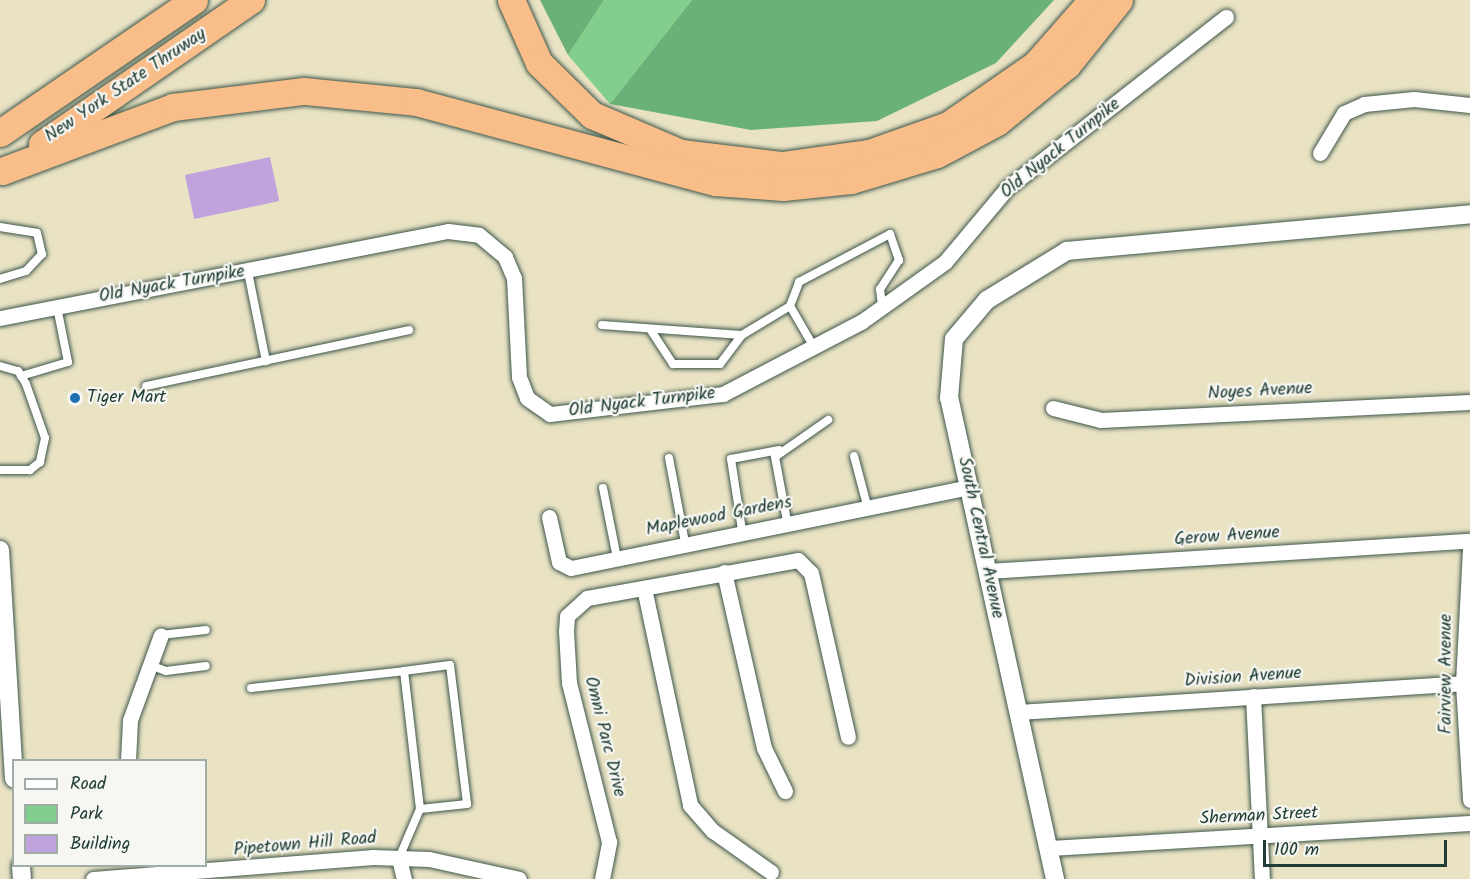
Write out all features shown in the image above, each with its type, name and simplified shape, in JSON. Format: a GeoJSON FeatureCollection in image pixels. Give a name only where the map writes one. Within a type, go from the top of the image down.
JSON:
{"type":"FeatureCollection","features":[{"type":"Feature","properties":{"kind":"highway","name":"New York State Thruway"},"geometry":{"type":"LineString","coordinates":[[0,133],[194,0]]}},
{"type":"Feature","properties":{"kind":"highway","name":"New York State Thruway"},"geometry":{"type":"LineString","coordinates":[[1,171],[62,139],[251,0]]}},
{"type":"Feature","properties":{"kind":"highway"},"geometry":{"type":"LineString","coordinates":[[511,0],[540,63],[592,115],[681,153],[782,165],[869,153],[948,124],[1028,71],[1092,0]]}},
{"type":"Feature","properties":{"kind":"highway"},"geometry":{"type":"LineString","coordinates":[[62,139],[192,103],[326,92],[416,102],[693,178],[760,187],[828,184],[917,162],[997,122],[1067,64],[1119,0]]}},
{"type":"Feature","properties":{"kind":"street","name":"Old Nyack Turnpike"},"geometry":{"type":"LineString","coordinates":[[0,318],[248,272],[292,259],[448,231],[478,235],[505,257],[514,278],[519,377],[527,398],[550,414],[723,394],[814,347],[882,306],[945,262],[1007,188],[1226,17]]}},
{"type":"Feature","properties":{"kind":"street"},"geometry":{"type":"LineString","coordinates":[[1320,153],[1344,113],[1364,104],[1414,99],[1470,105]]}},
{"type":"Feature","properties":{"kind":"street","name":"South Central Avenue"},"geometry":{"type":"LineString","coordinates":[[1055,879],[947,379],[954,339],[987,300],[1067,251],[1470,214]]}},
{"type":"Feature","properties":{"kind":"street","name":"Noyes Avenue"},"geometry":{"type":"LineString","coordinates":[[1053,408],[1101,420],[1470,402]]}},
{"type":"Feature","properties":{"kind":"street","name":"Maplewood Gardens"},"geometry":{"type":"LineString","coordinates":[[549,517],[559,562],[571,568],[742,530],[868,511],[969,487]]}},
{"type":"Feature","properties":{"kind":"street","name":"Gerow Avenue"},"geometry":{"type":"LineString","coordinates":[[987,571],[1470,541]]}},
{"type":"Feature","properties":{"kind":"street","name":"Fairview Avenue"},"geometry":{"type":"LineString","coordinates":[[1470,549],[1467,683],[1470,800]]}},
{"type":"Feature","properties":{"kind":"street"},"geometry":{"type":"LineString","coordinates":[[0,550],[13,759]]}},
{"type":"Feature","properties":{"kind":"street","name":"Omni Parc Drive"},"geometry":{"type":"LineString","coordinates":[[602,879],[609,842],[569,683],[567,616],[587,598],[791,559],[811,573],[848,737]]}},
{"type":"Feature","properties":{"kind":"street"},"geometry":{"type":"LineString","coordinates":[[724,572],[764,748],[785,791]]}},
{"type":"Feature","properties":{"kind":"street"},"geometry":{"type":"LineString","coordinates":[[644,588],[685,792],[713,831],[771,872]]}},
{"type":"Feature","properties":{"kind":"street"},"geometry":{"type":"LineString","coordinates":[[128,759],[130,720],[148,665],[161,635]]}},
{"type":"Feature","properties":{"kind":"street","name":"Division Avenue"},"geometry":{"type":"LineString","coordinates":[[1018,712],[1467,683]]}},
{"type":"Feature","properties":{"kind":"street"},"geometry":{"type":"LineString","coordinates":[[1253,696],[1262,879]]}},
{"type":"Feature","properties":{"kind":"street","name":"Sherman Street"},"geometry":{"type":"LineString","coordinates":[[1049,848],[1470,823]]}},
{"type":"Feature","properties":{"kind":"street"},"geometry":{"type":"LineString","coordinates":[[399,858],[404,879]]}},
{"type":"Feature","properties":{"kind":"street","name":"Pipetown Hill Road"},"geometry":{"type":"LineString","coordinates":[[93,879],[134,871],[256,874],[399,858],[429,859],[519,879]]}},
{"type":"Feature","properties":{"kind":"lane"},"geometry":{"type":"LineString","coordinates":[[0,227],[37,233],[42,254],[26,270],[0,279]]}},
{"type":"Feature","properties":{"kind":"lane"},"geometry":{"type":"LineString","coordinates":[[650,329],[673,364],[720,364],[742,335],[790,306],[799,282],[890,234],[899,260],[880,289],[882,306]]}},
{"type":"Feature","properties":{"kind":"lane"},"geometry":{"type":"LineString","coordinates":[[248,272],[266,361]]}},
{"type":"Feature","properties":{"kind":"lane"},"geometry":{"type":"LineString","coordinates":[[790,306],[814,347]]}},
{"type":"Feature","properties":{"kind":"lane"},"geometry":{"type":"LineString","coordinates":[[0,366],[21,376],[68,362],[57,307]]}},
{"type":"Feature","properties":{"kind":"lane"},"geometry":{"type":"LineString","coordinates":[[602,325],[742,335]]}},
{"type":"Feature","properties":{"kind":"lane"},"geometry":{"type":"LineString","coordinates":[[146,386],[409,330]]}},
{"type":"Feature","properties":{"kind":"lane"},"geometry":{"type":"LineString","coordinates":[[0,470],[22,472],[40,462],[45,438],[21,376]]}},
{"type":"Feature","properties":{"kind":"lane"},"geometry":{"type":"LineString","coordinates":[[787,522],[775,456],[779,450],[828,420]]}},
{"type":"Feature","properties":{"kind":"lane"},"geometry":{"type":"LineString","coordinates":[[742,530],[729,463],[743,454],[779,450]]}},
{"type":"Feature","properties":{"kind":"lane"},"geometry":{"type":"LineString","coordinates":[[854,456],[868,511]]}},
{"type":"Feature","properties":{"kind":"lane"},"geometry":{"type":"LineString","coordinates":[[669,458],[685,543]]}},
{"type":"Feature","properties":{"kind":"lane"},"geometry":{"type":"LineString","coordinates":[[603,488],[617,558]]}},
{"type":"Feature","properties":{"kind":"lane"},"geometry":{"type":"LineString","coordinates":[[161,635],[206,630]]}},
{"type":"Feature","properties":{"kind":"lane"},"geometry":{"type":"LineString","coordinates":[[148,665],[166,671],[206,666]]}},
{"type":"Feature","properties":{"kind":"lane"},"geometry":{"type":"LineString","coordinates":[[251,688],[450,665],[467,804],[420,809]]}},
{"type":"Feature","properties":{"kind":"lane"},"geometry":{"type":"LineString","coordinates":[[399,858],[420,809],[404,671]]}},
{"type":"Feature","properties":{"kind":"green space"},"geometry":{"type":"Polygon","coordinates":[[[540,0],[604,0],[568,55],[540,0]]]}},
{"type":"Feature","properties":{"kind":"green space"},"geometry":{"type":"Polygon","coordinates":[[[604,0],[692,0],[610,104],[568,55],[604,0]]]}},
{"type":"Feature","properties":{"kind":"green space"},"geometry":{"type":"Polygon","coordinates":[[[692,0],[1054,0],[996,63],[877,121],[751,130],[610,104],[692,0]]]}},
{"type":"Feature","properties":{"kind":"building"},"geometry":{"type":"Polygon","coordinates":[[[270,157],[279,201],[194,219],[185,175],[270,157]]]}},
{"type":"Feature","properties":{"kind":"place","name":"Tiger Mart"},"geometry":{"type":"Point","coordinates":[75,398]}}]}
